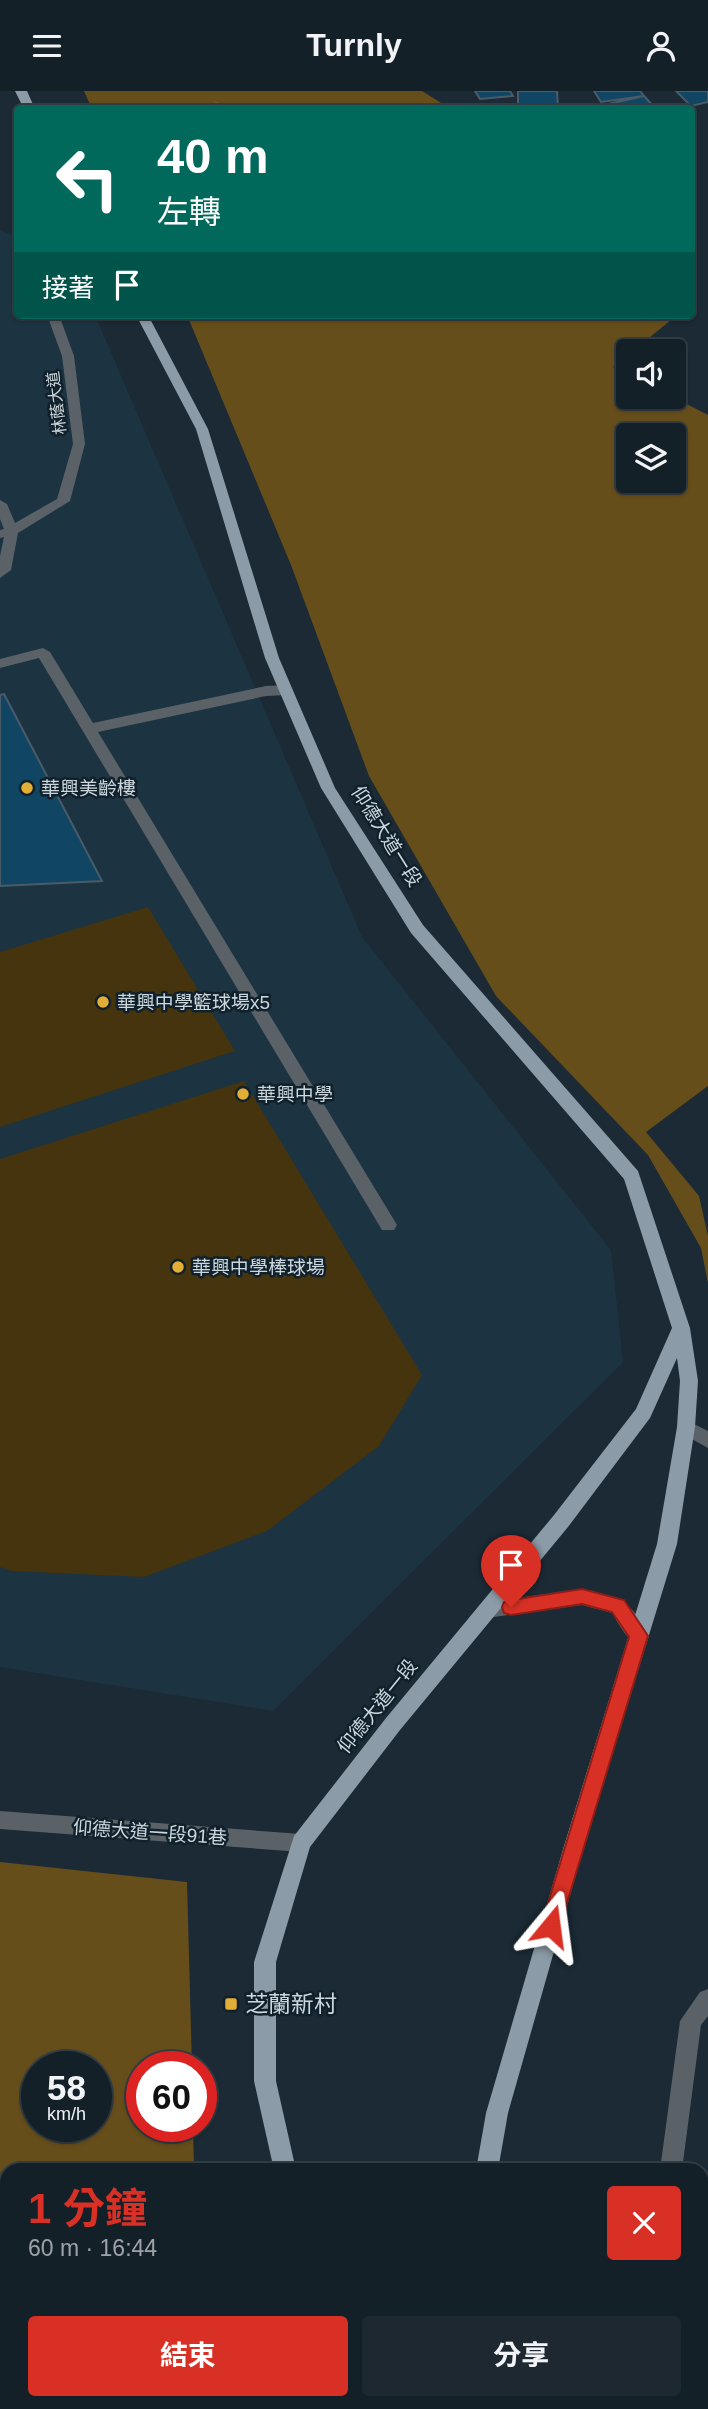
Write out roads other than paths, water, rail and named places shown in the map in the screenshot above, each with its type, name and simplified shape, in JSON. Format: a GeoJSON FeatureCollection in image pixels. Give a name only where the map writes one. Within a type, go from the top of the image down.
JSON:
{"type":"FeatureCollection","features":[{"type":"Feature","properties":{"kind":"main road","name":"仰德大道一段"},"geometry":{"type":"LineString","coordinates":[[144,319],[202,429],[272,658],[328,788],[416,929],[632,1176],[681,1328],[689,1381],[686,1427],[667,1544],[574,1846],[497,2113],[488,2163]]}},
{"type":"Feature","properties":{"kind":"main road","name":"仰德大道一段"},"geometry":{"type":"LineString","coordinates":[[283,2163],[265,2081],[265,1962],[301,1843],[561,1521],[643,1413],[681,1328]]}},
{"type":"Feature","properties":{"kind":"lane","name":"林蔭大道"},"geometry":{"type":"LineString","coordinates":[[6,532],[63,501],[79,444],[68,356],[54,319]]}},
{"type":"Feature","properties":{"kind":"lane"},"geometry":{"type":"LineString","coordinates":[[0,503],[6,532],[4,570],[0,574]]}},
{"type":"Feature","properties":{"kind":"lane"},"geometry":{"type":"LineString","coordinates":[[0,664],[43,652],[388,1225]]}},
{"type":"Feature","properties":{"kind":"lane"},"geometry":{"type":"LineString","coordinates":[[89,729],[266,691],[286,690]]}},
{"type":"Feature","properties":{"kind":"lane"},"geometry":{"type":"LineString","coordinates":[[686,1427],[708,1440]]}},
{"type":"Feature","properties":{"kind":"lane"},"geometry":{"type":"LineString","coordinates":[[487,1610],[582,1597],[618,1606],[639,1636]]}},
{"type":"Feature","properties":{"kind":"lane","name":"仰德大道一段91巷"},"geometry":{"type":"LineString","coordinates":[[0,1819],[301,1843]]}},
{"type":"Feature","properties":{"kind":"lane"},"geometry":{"type":"LineString","coordinates":[[672,2163],[691,2021],[708,1999]]}},
{"type":"Feature","properties":{"kind":"place","name":"華興美齡樓"},"geometry":{"type":"Point","coordinates":[27,788]}},
{"type":"Feature","properties":{"kind":"place","name":"華興中學籃球場x5"},"geometry":{"type":"Point","coordinates":[103,1002]}},
{"type":"Feature","properties":{"kind":"place","name":"華興中學"},"geometry":{"type":"Point","coordinates":[243,1094]}},
{"type":"Feature","properties":{"kind":"place","name":"華興中學棒球場"},"geometry":{"type":"Point","coordinates":[178,1267]}},
{"type":"Feature","properties":{"kind":"place","name":"芝蘭新村"},"geometry":{"type":"Point","coordinates":[231,2004]}}]}
